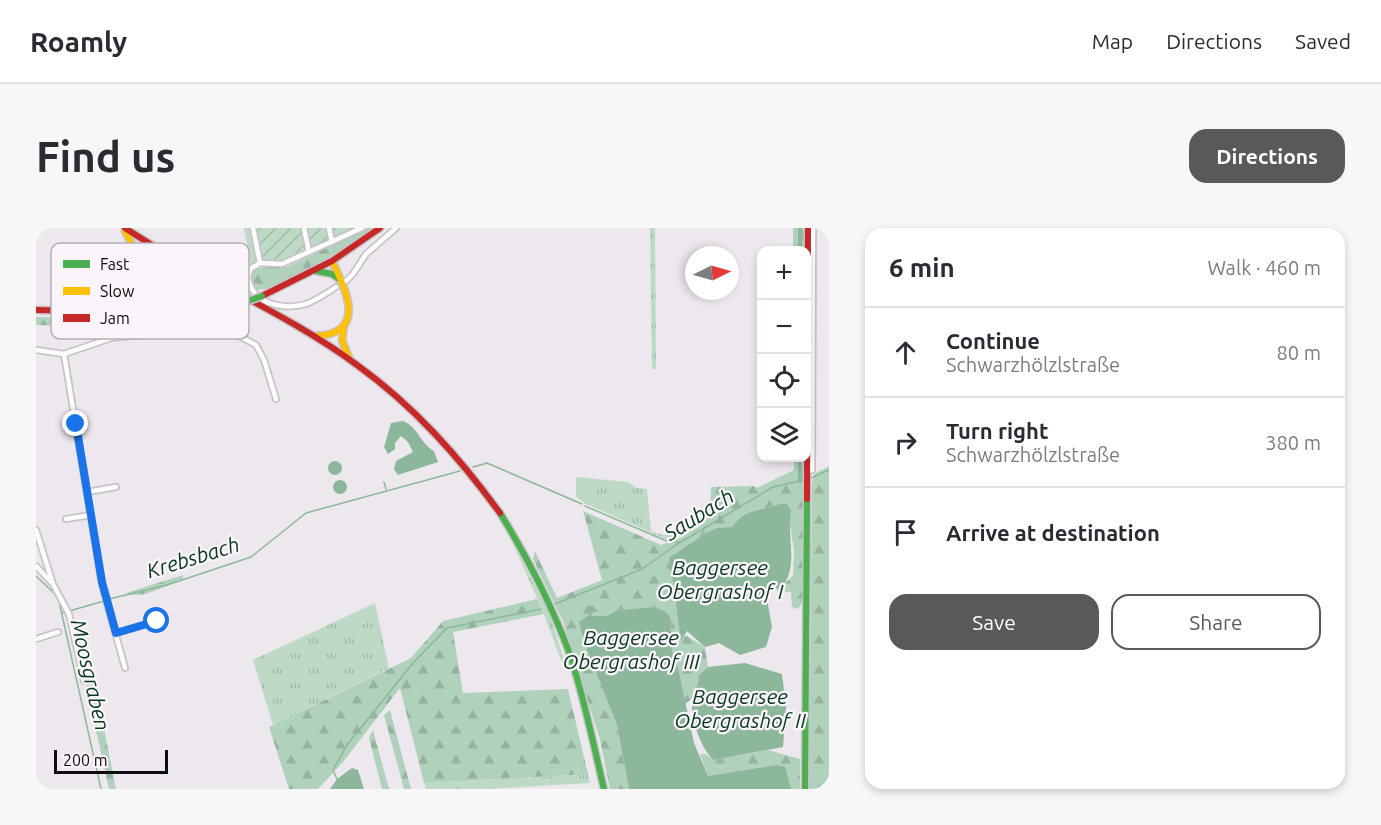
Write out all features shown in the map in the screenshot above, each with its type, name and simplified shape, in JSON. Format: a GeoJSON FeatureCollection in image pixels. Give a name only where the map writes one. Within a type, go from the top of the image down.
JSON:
{"type":"FeatureCollection","features":[{"type":"Feature","properties":{"kind":"main road"},"geometry":{"type":"LineString","coordinates":[[124,228],[148,243]]}},
{"type":"Feature","properties":{"kind":"main road"},"geometry":{"type":"LineString","coordinates":[[124,228],[132,243]]}},
{"type":"Feature","properties":{"kind":"main road"},"geometry":{"type":"LineString","coordinates":[[249,300],[316,271],[380,228]]}},
{"type":"Feature","properties":{"kind":"main road"},"geometry":{"type":"LineString","coordinates":[[805,789],[811,228]]}},
{"type":"Feature","properties":{"kind":"main road"},"geometry":{"type":"LineString","coordinates":[[332,261],[344,281],[351,306],[344,325],[342,340],[349,359]]}},
{"type":"Feature","properties":{"kind":"main road"},"geometry":{"type":"LineString","coordinates":[[316,271],[332,274],[344,281]]}},
{"type":"Feature","properties":{"kind":"main road"},"geometry":{"type":"LineString","coordinates":[[249,300],[314,336],[385,386],[441,437],[475,477],[512,530],[542,586],[569,654],[604,789]]}},
{"type":"Feature","properties":{"kind":"main road"},"geometry":{"type":"LineString","coordinates":[[36,310],[51,310]]}},
{"type":"Feature","properties":{"kind":"main road"},"geometry":{"type":"LineString","coordinates":[[314,336],[327,335],[344,325]]}},
{"type":"Feature","properties":{"kind":"street"},"geometry":{"type":"LineString","coordinates":[[253,228],[260,263]]}},
{"type":"Feature","properties":{"kind":"street"},"geometry":{"type":"LineString","coordinates":[[304,228],[309,252]]}},
{"type":"Feature","properties":{"kind":"street"},"geometry":{"type":"LineString","coordinates":[[328,228],[332,242]]}},
{"type":"Feature","properties":{"kind":"street"},"geometry":{"type":"LineString","coordinates":[[249,273],[250,268],[260,263],[282,264],[362,228]]}},
{"type":"Feature","properties":{"kind":"street"},"geometry":{"type":"LineString","coordinates":[[344,281],[357,269],[366,254],[396,228]]}},
{"type":"Feature","properties":{"kind":"street"},"geometry":{"type":"LineString","coordinates":[[249,286],[255,296],[268,303],[288,306],[308,303],[336,287]]}},
{"type":"Feature","properties":{"kind":"street"},"geometry":{"type":"LineString","coordinates":[[36,350],[64,354],[108,339]]}},
{"type":"Feature","properties":{"kind":"street"},"geometry":{"type":"LineString","coordinates":[[246,339],[256,345],[264,360],[276,399]]}},
{"type":"Feature","properties":{"kind":"street"},"geometry":{"type":"LineString","coordinates":[[64,354],[106,600],[125,668]]}},
{"type":"Feature","properties":{"kind":"street"},"geometry":{"type":"LineString","coordinates":[[87,492],[116,487]]}},
{"type":"Feature","properties":{"kind":"street"},"geometry":{"type":"LineString","coordinates":[[66,519],[91,515]]}},
{"type":"Feature","properties":{"kind":"street"},"geometry":{"type":"LineString","coordinates":[[36,530],[46,573],[68,611],[84,681]]}},
{"type":"Feature","properties":{"kind":"street"},"geometry":{"type":"LineString","coordinates":[[36,566],[46,573]]}},
{"type":"Feature","properties":{"kind":"street"},"geometry":{"type":"LineString","coordinates":[[116,633],[157,621]]}},
{"type":"Feature","properties":{"kind":"street"},"geometry":{"type":"LineString","coordinates":[[36,639],[58,632]]}},
{"type":"Feature","properties":{"kind":"green space"},"geometry":{"type":"Polygon","coordinates":[[[244,228],[252,228],[258,263],[251,266],[249,243],[247,243],[244,228]]]}},
{"type":"Feature","properties":{"kind":"green space"},"geometry":{"type":"Polygon","coordinates":[[[255,228],[360,228],[292,255],[292,259],[282,263],[262,262],[255,228]]]}},
{"type":"Feature","properties":{"kind":"green space"},"geometry":{"type":"Polygon","coordinates":[[[367,228],[374,228],[315,266],[280,284],[266,289],[255,289],[250,281],[253,270],[268,266],[287,267],[367,228]]]}},
{"type":"Feature","properties":{"kind":"green space"},"geometry":{"type":"Polygon","coordinates":[[[650,228],[655,228],[656,369],[652,369],[650,228]]]}},
{"type":"Feature","properties":{"kind":"green space"},"geometry":{"type":"Polygon","coordinates":[[[793,228],[806,228],[806,246],[793,246],[793,228]]]}},
{"type":"Feature","properties":{"kind":"green space"},"geometry":{"type":"Polygon","coordinates":[[[36,317],[51,317],[51,326],[36,325],[36,317]]]}},
{"type":"Feature","properties":{"kind":"green space"},"geometry":{"type":"Polygon","coordinates":[[[794,462],[804,462],[804,599],[798,609],[792,607],[791,592],[776,591],[793,576],[794,550],[789,519],[791,510],[779,504],[747,514],[736,521],[732,527],[717,528],[706,533],[670,557],[668,565],[673,581],[682,639],[685,635],[705,647],[708,667],[699,675],[696,692],[688,702],[685,704],[672,653],[670,616],[665,611],[654,607],[617,610],[607,616],[592,616],[591,612],[597,612],[592,606],[585,645],[617,725],[629,789],[610,789],[600,740],[563,621],[533,559],[535,551],[557,598],[602,580],[583,511],[661,545],[680,538],[710,520],[711,487],[754,486],[757,488],[794,470],[794,462]]]}},
{"type":"Feature","properties":{"kind":"green space"},"geometry":{"type":"Polygon","coordinates":[[[829,466],[829,789],[809,789],[812,484],[814,474],[829,466]]]}},
{"type":"Feature","properties":{"kind":"green space"},"geometry":{"type":"Polygon","coordinates":[[[576,477],[628,482],[637,488],[647,489],[651,531],[659,534],[682,532],[711,514],[711,520],[670,541],[586,504],[576,497],[576,477]]]}},
{"type":"Feature","properties":{"kind":"green space"},"geometry":{"type":"Polygon","coordinates":[[[513,544],[549,612],[567,669],[563,666],[544,614],[513,544]]]}},
{"type":"Feature","properties":{"kind":"green space"},"geometry":{"type":"Polygon","coordinates":[[[183,575],[183,579],[147,593],[133,595],[126,593],[183,575]]]}},
{"type":"Feature","properties":{"kind":"green space"},"geometry":{"type":"Polygon","coordinates":[[[537,599],[544,614],[453,632],[463,693],[568,689],[588,774],[424,783],[400,688],[343,762],[318,789],[289,789],[269,727],[411,658],[443,621],[537,599]]]}},
{"type":"Feature","properties":{"kind":"green space"},"geometry":{"type":"Polygon","coordinates":[[[375,603],[389,668],[273,725],[253,660],[375,603]]]}},
{"type":"Feature","properties":{"kind":"green space"},"geometry":{"type":"Polygon","coordinates":[[[94,678],[116,789],[109,789],[85,680],[94,678]]]}},
{"type":"Feature","properties":{"kind":"green space"},"geometry":{"type":"Polygon","coordinates":[[[390,710],[411,789],[404,789],[384,715],[390,710]]]}},
{"type":"Feature","properties":{"kind":"green space"},"geometry":{"type":"Polygon","coordinates":[[[373,730],[389,789],[382,789],[369,738],[373,730]]]}},
{"type":"Feature","properties":{"kind":"green space"},"geometry":{"type":"Polygon","coordinates":[[[768,750],[800,759],[800,789],[791,789],[776,765],[708,776],[700,754],[705,754],[714,760],[768,750]]]}},
{"type":"Feature","properties":{"kind":"green space"},"geometry":{"type":"Polygon","coordinates":[[[588,774],[590,783],[489,789],[426,789],[424,783],[588,774]]]}},
{"type":"Feature","properties":{"kind":"water"},"geometry":{"type":"Polygon","coordinates":[[[403,421],[412,427],[425,444],[434,451],[438,462],[398,475],[394,469],[396,461],[413,452],[408,442],[401,436],[395,443],[395,449],[388,454],[384,447],[391,423],[403,421]]]}},
{"type":"Feature","properties":{"kind":"water"},"geometry":{"type":"Polygon","coordinates":[[[332,461],[338,461],[342,468],[338,475],[332,475],[328,471],[328,465],[332,461]]]}},
{"type":"Feature","properties":{"kind":"water"},"geometry":{"type":"Polygon","coordinates":[[[337,480],[343,480],[347,487],[343,494],[337,494],[333,490],[333,484],[337,480]]]}},
{"type":"Feature","properties":{"kind":"water","name":"Baggersee Obergrashof I"},"geometry":{"type":"Polygon","coordinates":[[[779,504],[787,504],[791,510],[791,561],[787,580],[781,589],[765,588],[772,627],[766,647],[740,655],[719,643],[705,647],[687,631],[681,641],[673,581],[668,565],[670,557],[706,533],[717,528],[732,527],[736,521],[747,514],[779,504]]]}},
{"type":"Feature","properties":{"kind":"water","name":"Baggersee Obergrashof III"},"geometry":{"type":"Polygon","coordinates":[[[592,605],[598,612],[591,612],[592,616],[607,616],[617,610],[654,607],[665,611],[670,616],[672,653],[678,668],[694,743],[708,776],[776,765],[785,767],[791,789],[629,789],[617,725],[585,645],[579,622],[589,615],[588,608],[592,605]]]}},
{"type":"Feature","properties":{"kind":"water","name":"Baggersee Obergrashof II"},"geometry":{"type":"Polygon","coordinates":[[[745,663],[782,674],[786,707],[783,747],[714,760],[709,756],[701,741],[692,713],[699,675],[708,667],[745,663]]]}},
{"type":"Feature","properties":{"kind":"water"},"geometry":{"type":"Polygon","coordinates":[[[352,768],[358,770],[364,789],[330,789],[337,779],[352,768]]]}},
{"type":"Feature","properties":{"kind":"waterway"},"geometry":{"type":"LineString","coordinates":[[800,228],[800,246]]}},
{"type":"Feature","properties":{"kind":"waterway"},"geometry":{"type":"LineString","coordinates":[[800,462],[800,481]]}},
{"type":"Feature","properties":{"kind":"waterway","name":"Krebsbach"},"geometry":{"type":"LineString","coordinates":[[473,467],[487,463],[582,504]]}},
{"type":"Feature","properties":{"kind":"waterway","name":"Saubach"},"geometry":{"type":"LineString","coordinates":[[809,479],[829,470]]}},
{"type":"Feature","properties":{"kind":"waterway","name":"Krebsbach"},"geometry":{"type":"LineString","coordinates":[[109,599],[167,585],[251,557],[306,513],[460,471]]}},
{"type":"Feature","properties":{"kind":"waterway","name":"Krebsbach"},"geometry":{"type":"LineString","coordinates":[[555,604],[642,569],[676,545],[773,487],[804,480]]}},
{"type":"Feature","properties":{"kind":"waterway"},"geometry":{"type":"LineString","coordinates":[[384,482],[386,489]]}},
{"type":"Feature","properties":{"kind":"waterway","name":"Krebsbach"},"geometry":{"type":"LineString","coordinates":[[585,506],[669,542],[679,542]]}},
{"type":"Feature","properties":{"kind":"waterway","name":"Moosgraben"},"geometry":{"type":"LineString","coordinates":[[36,576],[58,597],[101,789]]}},
{"type":"Feature","properties":{"kind":"waterway","name":"Krebsbach"},"geometry":{"type":"LineString","coordinates":[[62,613],[104,601]]}},
{"type":"Feature","properties":{"kind":"waterway","name":"Saubach"},"geometry":{"type":"LineString","coordinates":[[337,779],[333,770],[347,745],[413,663],[447,628],[541,609]]}},
{"type":"Feature","properties":{"kind":"traffic: fast"},"geometry":{"type":"LineString","coordinates":[[316,271],[332,274],[339,279]]}},
{"type":"Feature","properties":{"kind":"traffic: fast"},"geometry":{"type":"LineString","coordinates":[[249,301],[262,296]]}},
{"type":"Feature","properties":{"kind":"traffic: fast"},"geometry":{"type":"LineString","coordinates":[[805,789],[807,499]]}},
{"type":"Feature","properties":{"kind":"traffic: fast"},"geometry":{"type":"LineString","coordinates":[[500,513],[538,581],[569,652],[584,703],[604,789]]}},
{"type":"Feature","properties":{"kind":"traffic: slow"},"geometry":{"type":"LineString","coordinates":[[125,231],[131,243]]}},
{"type":"Feature","properties":{"kind":"traffic: slow"},"geometry":{"type":"LineString","coordinates":[[315,336],[332,333],[342,328],[347,319],[349,309],[347,297],[332,261]]}},
{"type":"Feature","properties":{"kind":"traffic: slow"},"geometry":{"type":"LineString","coordinates":[[344,325],[342,340],[349,358]]}},
{"type":"Feature","properties":{"kind":"traffic: jam"},"geometry":{"type":"LineString","coordinates":[[125,228],[149,243]]}},
{"type":"Feature","properties":{"kind":"traffic: jam"},"geometry":{"type":"LineString","coordinates":[[262,296],[332,261],[380,228]]}},
{"type":"Feature","properties":{"kind":"traffic: jam"},"geometry":{"type":"LineString","coordinates":[[807,499],[808,228]]}},
{"type":"Feature","properties":{"kind":"traffic: jam"},"geometry":{"type":"LineString","coordinates":[[249,299],[329,346],[398,398],[452,452],[500,513]]}},
{"type":"Feature","properties":{"kind":"traffic: jam"},"geometry":{"type":"LineString","coordinates":[[36,310],[51,310]]}},
{"type":"Feature","properties":{"kind":"route"},"geometry":{"type":"LineString","coordinates":[[76,424],[102,582],[116,633],[157,621]]}}]}
